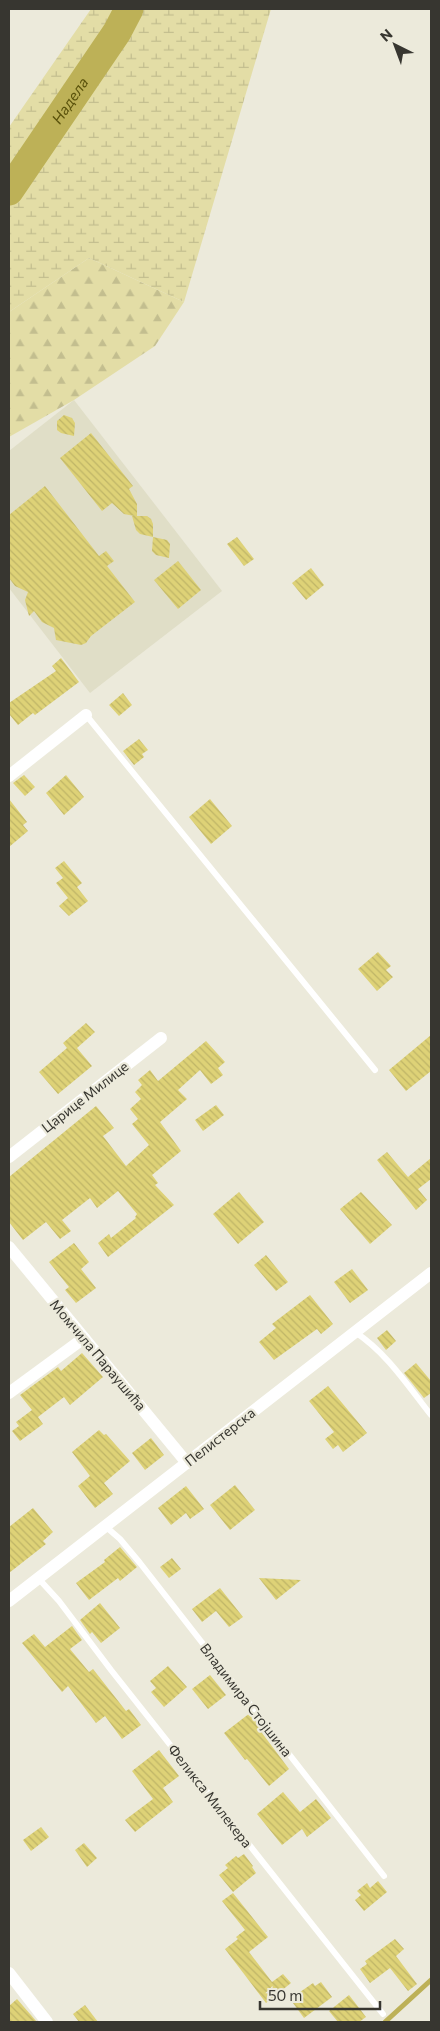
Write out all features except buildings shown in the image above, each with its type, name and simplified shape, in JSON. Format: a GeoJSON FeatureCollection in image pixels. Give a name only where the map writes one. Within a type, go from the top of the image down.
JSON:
{"type":"FeatureCollection","features":[{"type":"Feature","properties":{"kind":"street"},"geometry":{"type":"LineString","coordinates":[[9,776],[86,715]]}},
{"type":"Feature","properties":{"kind":"street","name":"Царице Милице"},"geometry":{"type":"LineString","coordinates":[[9,1157],[161,1038]]}},
{"type":"Feature","properties":{"kind":"street","name":"Момчила Параушића"},"geometry":{"type":"LineString","coordinates":[[9,1247],[187,1463]]}},
{"type":"Feature","properties":{"kind":"street","name":"Пелистерска"},"geometry":{"type":"LineString","coordinates":[[9,1601],[431,1272]]}},
{"type":"Feature","properties":{"kind":"street"},"geometry":{"type":"LineString","coordinates":[[9,1393],[84,1338]]}},
{"type":"Feature","properties":{"kind":"street"},"geometry":{"type":"LineString","coordinates":[[9,1973],[47,2022]]}},
{"type":"Feature","properties":{"kind":"lane"},"geometry":{"type":"LineString","coordinates":[[86,715],[375,1070]]}},
{"type":"Feature","properties":{"kind":"lane"},"geometry":{"type":"LineString","coordinates":[[355,1332],[371,1342],[384,1354],[431,1415]]}},
{"type":"Feature","properties":{"kind":"lane","name":"Владимира Стојшина"},"geometry":{"type":"LineString","coordinates":[[105,1526],[120,1539],[140,1564],[384,1876]]}},
{"type":"Feature","properties":{"kind":"lane","name":"Феликса Милекера"},"geometry":{"type":"LineString","coordinates":[[38,1578],[60,1601],[111,1670],[383,2014]]}},
{"type":"Feature","properties":{"kind":"shaded area"},"geometry":{"type":"Polygon","coordinates":[[[74,400],[222,591],[90,693],[9,588],[9,451],[74,400]]]}},
{"type":"Feature","properties":{"kind":"green space"},"geometry":{"type":"Polygon","coordinates":[[[91,9],[271,9],[184,302],[89,258],[9,312],[9,127],[91,9]]]}},
{"type":"Feature","properties":{"kind":"green space"},"geometry":{"type":"Polygon","coordinates":[[[89,258],[184,302],[155,346],[74,400],[9,437],[9,312],[89,258]]]}},
{"type":"Feature","properties":{"kind":"waterway","name":"Надела"},"geometry":{"type":"LineString","coordinates":[[9,191],[117,32],[129,9]]}},
{"type":"Feature","properties":{"kind":"waterway"},"geometry":{"type":"LineString","coordinates":[[385,2022],[431,1980]]}}]}
